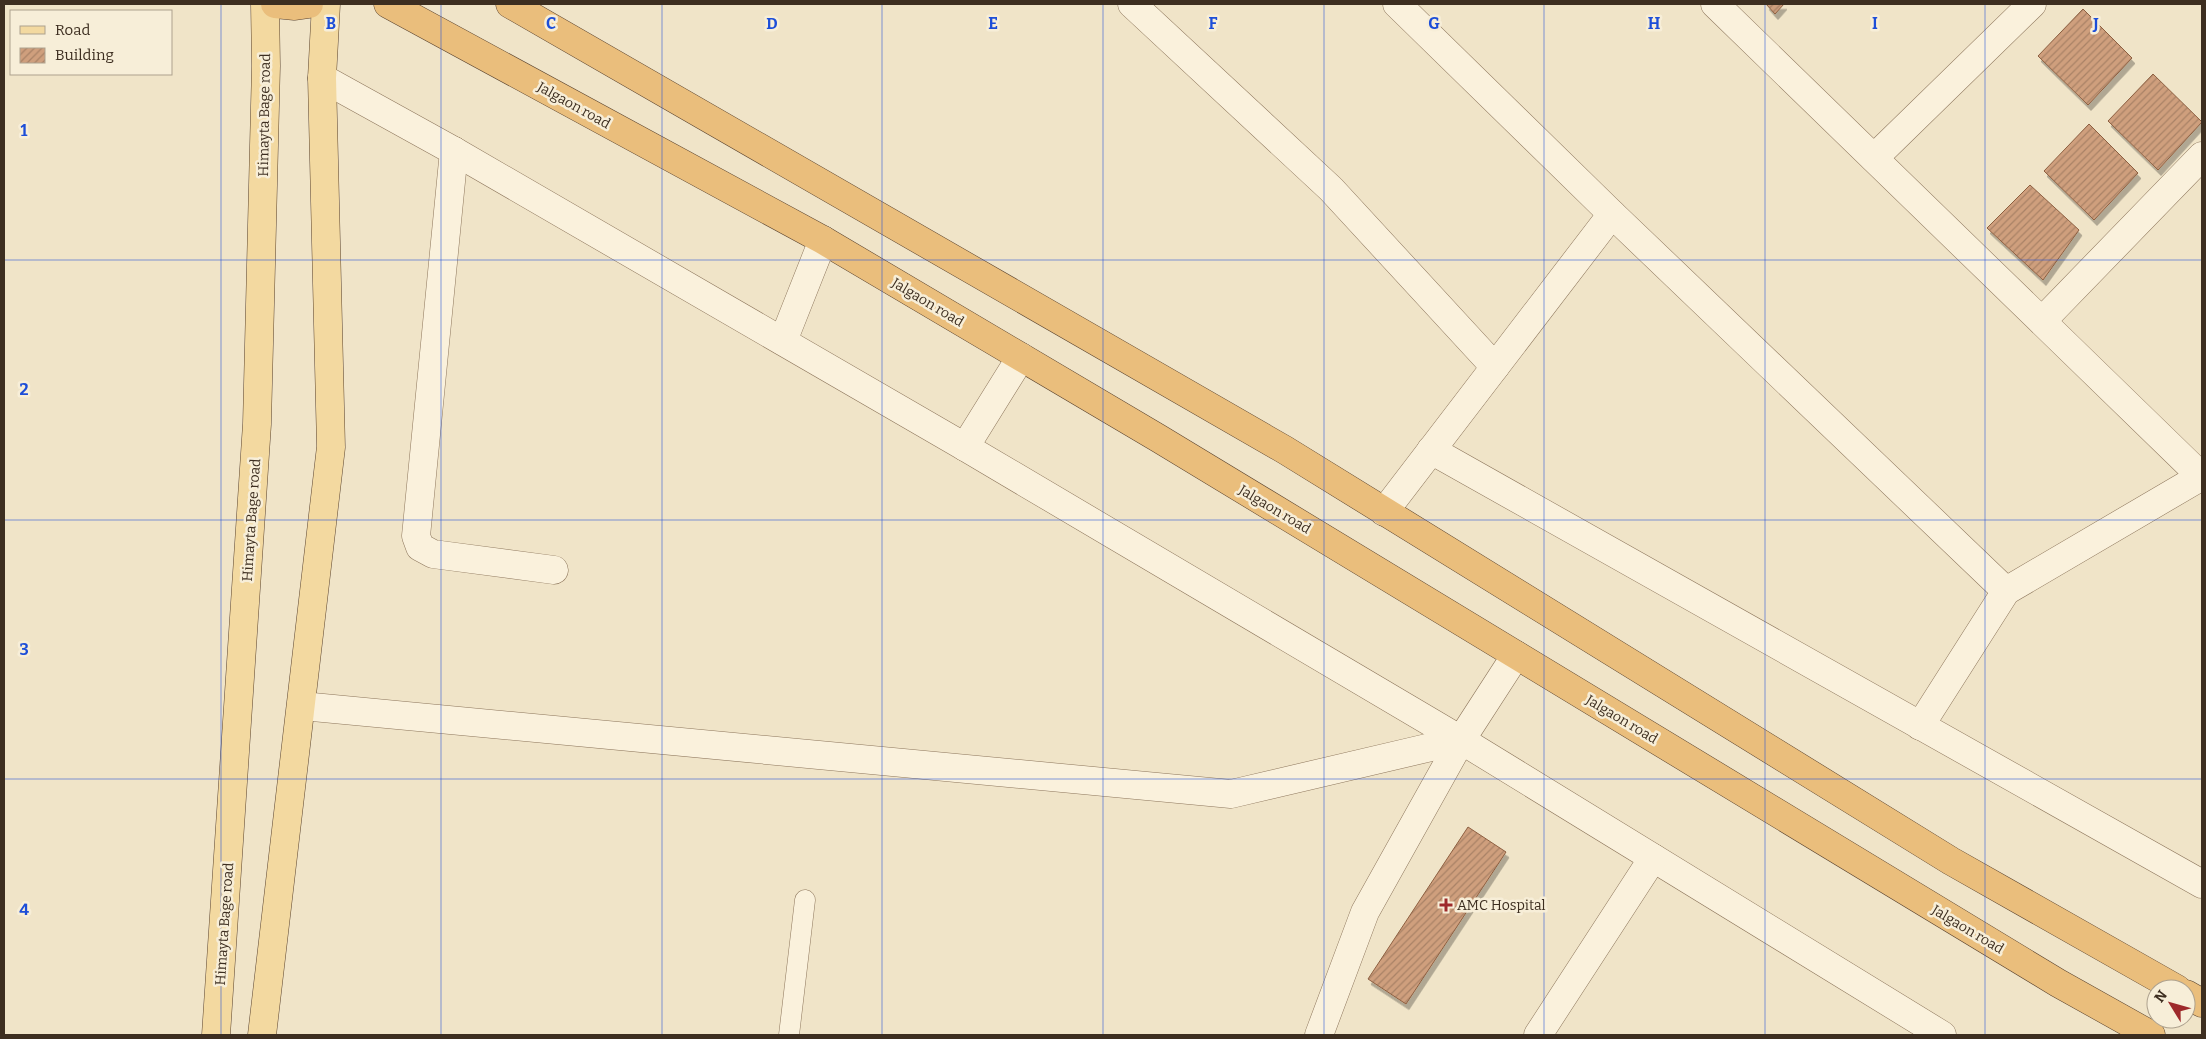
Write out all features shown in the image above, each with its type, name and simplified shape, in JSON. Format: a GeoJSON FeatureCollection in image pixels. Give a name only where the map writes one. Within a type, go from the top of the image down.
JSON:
{"type":"FeatureCollection","features":[{"type":"Feature","properties":{"kind":"highway"},"geometry":{"type":"LineString","coordinates":[[276,4],[295,6],[309,4]]}},
{"type":"Feature","properties":{"kind":"highway","name":"Jalgaon road"},"geometry":{"type":"LineString","coordinates":[[388,4],[824,240],[2058,983],[2151,1035]]}},
{"type":"Feature","properties":{"kind":"highway"},"geometry":{"type":"LineString","coordinates":[[510,4],[1285,450],[1951,861],[2159,979]]}},
{"type":"Feature","properties":{"kind":"main road","name":"Himayta Bage road"},"geometry":{"type":"LineString","coordinates":[[216,1035],[257,424],[266,66],[264,4]]}},
{"type":"Feature","properties":{"kind":"main road"},"geometry":{"type":"LineString","coordinates":[[262,1035],[331,447],[322,78],[326,4]]}},
{"type":"Feature","properties":{"kind":"street"},"geometry":{"type":"LineString","coordinates":[[1132,4],[1331,189],[1495,367]]}},
{"type":"Feature","properties":{"kind":"street"},"geometry":{"type":"LineString","coordinates":[[1397,4],[1612,214],[2006,591]]}},
{"type":"Feature","properties":{"kind":"street"},"geometry":{"type":"LineString","coordinates":[[1715,4],[2202,476],[2006,591],[1920,726]]}},
{"type":"Feature","properties":{"kind":"street"},"geometry":{"type":"LineString","coordinates":[[1874,158],[2032,4]]}},
{"type":"Feature","properties":{"kind":"street"},"geometry":{"type":"LineString","coordinates":[[322,78],[454,151],[966,447],[1460,740],[1942,1035]]}},
{"type":"Feature","properties":{"kind":"street"},"geometry":{"type":"LineString","coordinates":[[454,151],[416,536],[420,547],[432,554],[554,570]]}},
{"type":"Feature","properties":{"kind":"street"},"geometry":{"type":"LineString","coordinates":[[2042,321],[2202,156]]}},
{"type":"Feature","properties":{"kind":"street"},"geometry":{"type":"LineString","coordinates":[[1384,512],[1612,214]]}},
{"type":"Feature","properties":{"kind":"street"},"geometry":{"type":"LineString","coordinates":[[783,341],[824,240]]}},
{"type":"Feature","properties":{"kind":"street"},"geometry":{"type":"LineString","coordinates":[[966,447],[1021,357]]}},
{"type":"Feature","properties":{"kind":"street"},"geometry":{"type":"LineString","coordinates":[[1431,450],[2202,884]]}},
{"type":"Feature","properties":{"kind":"street"},"geometry":{"type":"LineString","coordinates":[[1319,1035],[1365,912],[1460,740],[1516,655]]}},
{"type":"Feature","properties":{"kind":"street"},"geometry":{"type":"LineString","coordinates":[[302,706],[1231,794],[1460,740]]}},
{"type":"Feature","properties":{"kind":"street"},"geometry":{"type":"LineString","coordinates":[[1538,1035],[1653,858]]}},
{"type":"Feature","properties":{"kind":"lane"},"geometry":{"type":"LineString","coordinates":[[789,1035],[805,900]]}},
{"type":"Feature","properties":{"kind":"building"},"geometry":{"type":"Polygon","coordinates":[[[1766,4],[1784,4],[1775,14],[1766,4]]]}},
{"type":"Feature","properties":{"kind":"building"},"geometry":{"type":"Polygon","coordinates":[[[2083,9],[2132,58],[2088,105],[2038,56],[2083,9]]]}},
{"type":"Feature","properties":{"kind":"building"},"geometry":{"type":"Polygon","coordinates":[[[2153,74],[2202,122],[2158,170],[2108,121],[2153,74]]]}},
{"type":"Feature","properties":{"kind":"building"},"geometry":{"type":"Polygon","coordinates":[[[2089,124],[2138,173],[2094,220],[2044,171],[2089,124]]]}},
{"type":"Feature","properties":{"kind":"building"},"geometry":{"type":"Polygon","coordinates":[[[2030,185],[2079,230],[2043,280],[1987,228],[2030,185]]]}},
{"type":"Feature","properties":{"kind":"building"},"geometry":{"type":"Polygon","coordinates":[[[1468,827],[1506,852],[1406,1004],[1368,979],[1468,827]]]}},
{"type":"Feature","properties":{"kind":"place","name":"AMC Hospital"},"geometry":{"type":"Point","coordinates":[1446,905]}}]}
